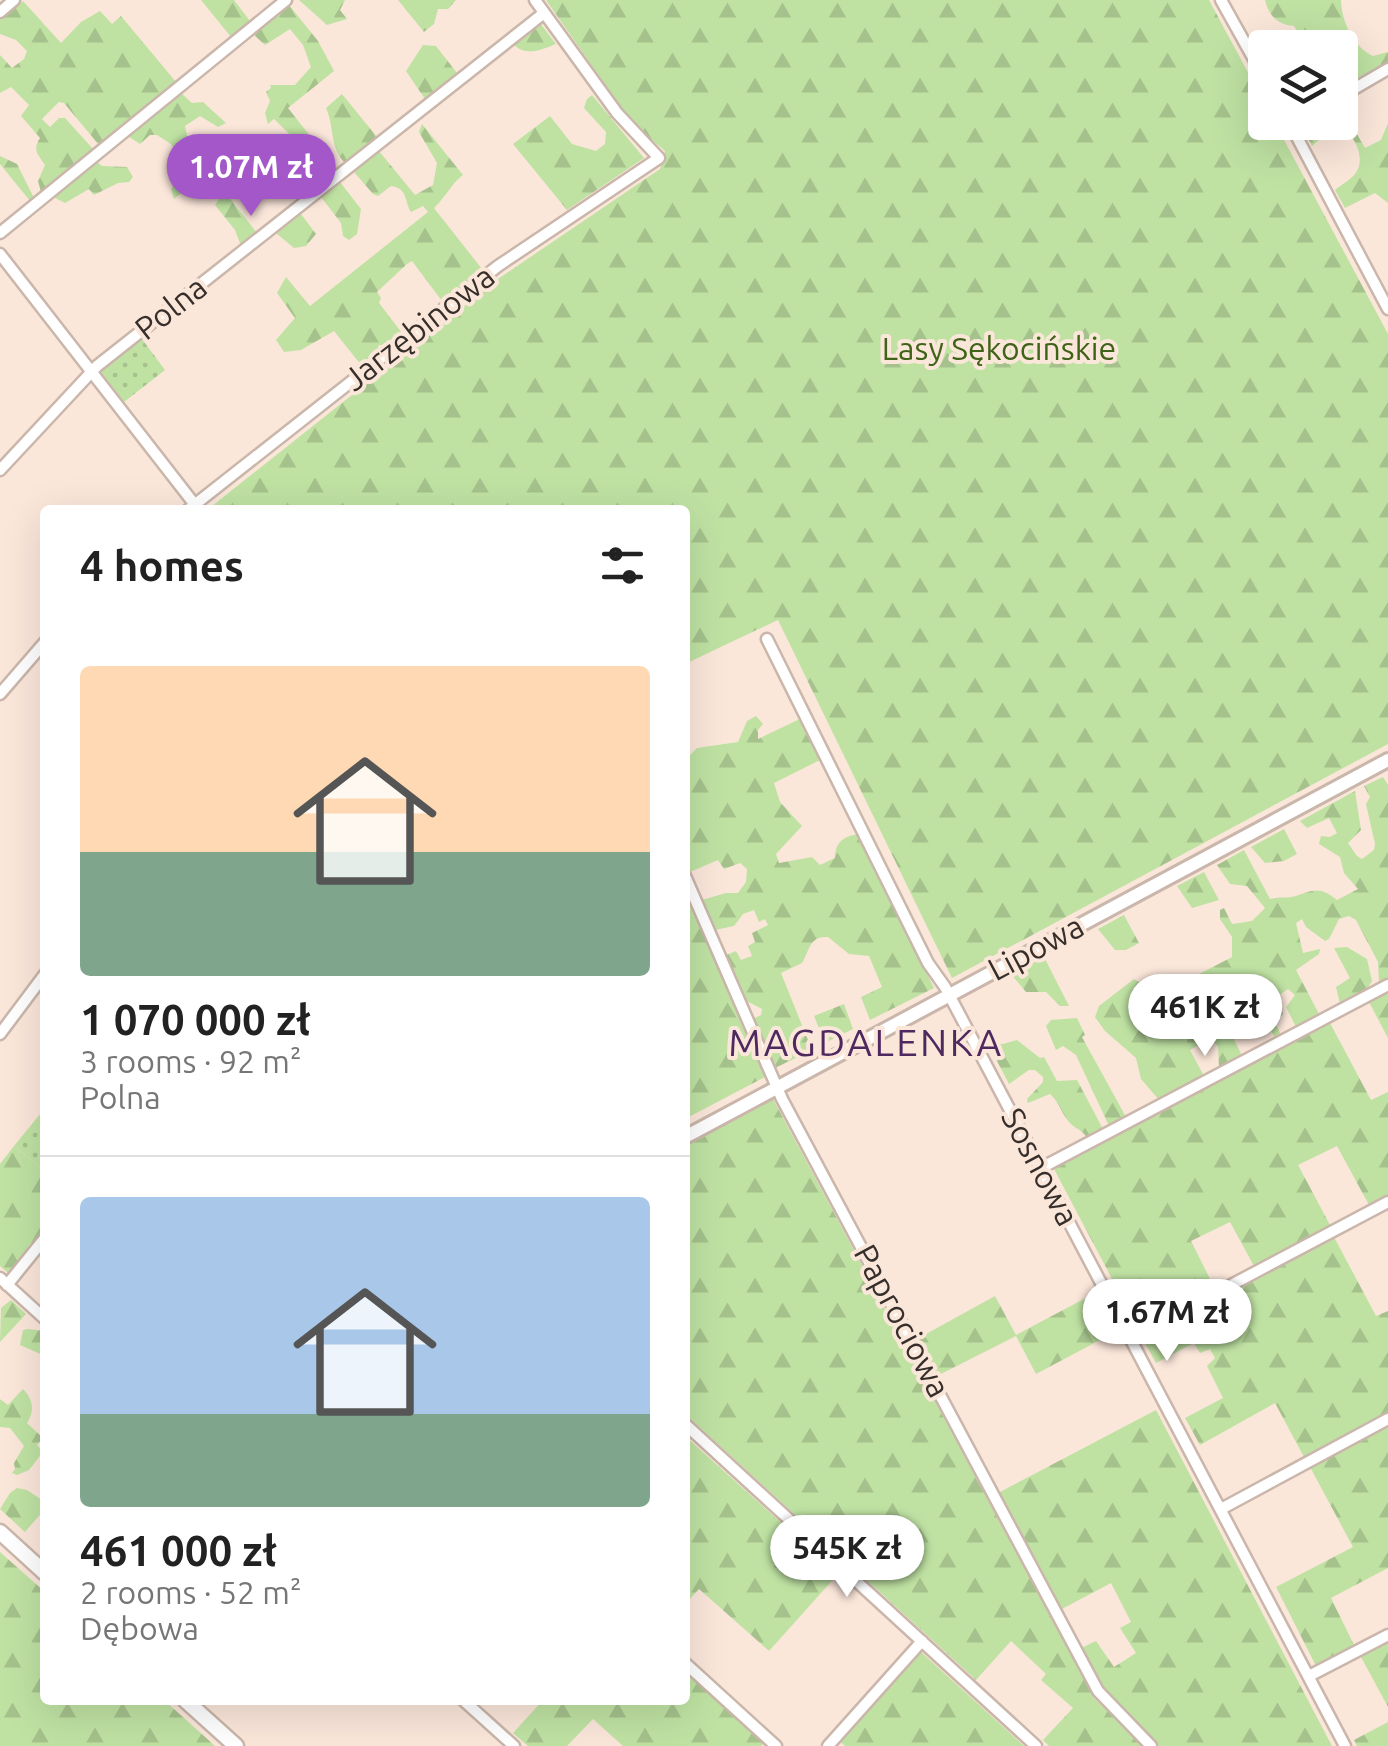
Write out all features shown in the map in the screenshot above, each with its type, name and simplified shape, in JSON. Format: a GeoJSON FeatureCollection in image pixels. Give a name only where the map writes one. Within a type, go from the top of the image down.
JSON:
{"type":"FeatureCollection","features":[{"type":"Feature","properties":{"kind":"main road"},"geometry":{"type":"LineString","coordinates":[[0,1532],[40,1568]]}},
{"type":"Feature","properties":{"kind":"main road"},"geometry":{"type":"LineString","coordinates":[[191,1705],[236,1746]]}},
{"type":"Feature","properties":{"kind":"street"},"geometry":{"type":"LineString","coordinates":[[0,12],[14,0]]}},
{"type":"Feature","properties":{"kind":"street"},"geometry":{"type":"LineString","coordinates":[[0,233],[286,0]]}},
{"type":"Feature","properties":{"kind":"street"},"geometry":{"type":"LineString","coordinates":[[536,0],[544,13]]}},
{"type":"Feature","properties":{"kind":"street"},"geometry":{"type":"LineString","coordinates":[[1221,0],[1248,48]]}},
{"type":"Feature","properties":{"kind":"street","name":"Jarzębinowa"},"geometry":{"type":"LineString","coordinates":[[198,505],[498,266],[659,158],[617,112],[544,13]]}},
{"type":"Feature","properties":{"kind":"street","name":"Polna"},"geometry":{"type":"LineString","coordinates":[[0,470],[90,372],[544,13]]}},
{"type":"Feature","properties":{"kind":"street"},"geometry":{"type":"LineString","coordinates":[[1358,86],[1388,68]]}},
{"type":"Feature","properties":{"kind":"street"},"geometry":{"type":"LineString","coordinates":[[1301,140],[1385,294],[1388,309]]}},
{"type":"Feature","properties":{"kind":"street"},"geometry":{"type":"LineString","coordinates":[[0,254],[192,505]]}},
{"type":"Feature","properties":{"kind":"street","name":"Sosnowa"},"geometry":{"type":"LineString","coordinates":[[767,638],[928,963],[1041,1168],[1345,1746]]}},
{"type":"Feature","properties":{"kind":"street"},"geometry":{"type":"LineString","coordinates":[[0,694],[40,648]]}},
{"type":"Feature","properties":{"kind":"street","name":"Lipowa"},"geometry":{"type":"LineString","coordinates":[[690,1134],[1388,760]]}},
{"type":"Feature","properties":{"kind":"street","name":"Paprociowa"},"geometry":{"type":"LineString","coordinates":[[690,888],[776,1088],[1098,1691],[1151,1746]]}},
{"type":"Feature","properties":{"kind":"street"},"geometry":{"type":"LineString","coordinates":[[0,1034],[40,981]]}},
{"type":"Feature","properties":{"kind":"street"},"geometry":{"type":"LineString","coordinates":[[1041,1168],[1388,985]]}},
{"type":"Feature","properties":{"kind":"street"},"geometry":{"type":"LineString","coordinates":[[1131,1338],[1388,1202]]}},
{"type":"Feature","properties":{"kind":"street"},"geometry":{"type":"LineString","coordinates":[[40,1243],[4,1281],[40,1314]]}},
{"type":"Feature","properties":{"kind":"street"},"geometry":{"type":"LineString","coordinates":[[1221,1509],[1388,1420]]}},
{"type":"Feature","properties":{"kind":"street"},"geometry":{"type":"LineString","coordinates":[[690,1429],[1036,1746]]}},
{"type":"Feature","properties":{"kind":"street"},"geometry":{"type":"LineString","coordinates":[[1310,1676],[1388,1635]]}},
{"type":"Feature","properties":{"kind":"street"},"geometry":{"type":"LineString","coordinates":[[828,1746],[922,1642]]}},
{"type":"Feature","properties":{"kind":"street"},"geometry":{"type":"LineString","coordinates":[[690,1669],[776,1746]]}},
{"type":"Feature","properties":{"kind":"street"},"geometry":{"type":"LineString","coordinates":[[469,1705],[514,1746]]}},
{"type":"Feature","properties":{"kind":"green space"},"geometry":{"type":"Polygon","coordinates":[[[201,0],[234,0],[250,21],[231,37],[201,0]]]}},
{"type":"Feature","properties":{"kind":"green space"},"geometry":{"type":"Polygon","coordinates":[[[299,0],[345,0],[340,10],[347,19],[327,25],[299,0]]]}},
{"type":"Feature","properties":{"kind":"green space"},"geometry":{"type":"Polygon","coordinates":[[[398,0],[456,0],[448,9],[438,9],[434,24],[424,32],[398,0]]]}},
{"type":"Feature","properties":{"kind":"green space","name":"Lasy Sękocińskie"},"geometry":{"type":"Polygon","coordinates":[[[546,0],[1209,0],[1248,72],[1248,140],[1284,140],[1388,334],[1388,744],[952,978],[778,620],[690,662],[690,505],[213,505],[498,279],[660,169],[665,151],[631,122],[546,0]]]}},
{"type":"Feature","properties":{"kind":"green space"},"geometry":{"type":"Polygon","coordinates":[[[1265,0],[1341,0],[1349,30],[1296,30],[1275,19],[1265,0]]]}},
{"type":"Feature","properties":{"kind":"green space"},"geometry":{"type":"Polygon","coordinates":[[[23,1],[61,43],[81,22],[100,11],[112,24],[121,16],[176,82],[99,145],[59,102],[42,119],[50,127],[59,118],[65,118],[93,149],[41,192],[38,181],[45,165],[36,149],[40,138],[21,116],[29,105],[11,87],[0,93],[0,55],[12,68],[24,59],[27,51],[16,40],[0,34],[0,20],[23,1]]]}},
{"type":"Feature","properties":{"kind":"green space"},"geometry":{"type":"Polygon","coordinates":[[[289,5],[318,41],[334,71],[288,108],[337,170],[316,186],[313,177],[320,167],[317,161],[274,119],[268,124],[265,113],[270,85],[295,85],[311,67],[303,45],[290,29],[265,45],[253,34],[289,5]]]}},
{"type":"Feature","properties":{"kind":"green space"},"geometry":{"type":"Polygon","coordinates":[[[540,23],[556,44],[528,51],[513,44],[540,23]]]}},
{"type":"Feature","properties":{"kind":"green space"},"geometry":{"type":"Polygon","coordinates":[[[1358,43],[1373,56],[1388,52],[1388,62],[1358,80],[1358,43]]]}},
{"type":"Feature","properties":{"kind":"green space"},"geometry":{"type":"Polygon","coordinates":[[[423,45],[436,46],[457,73],[425,99],[406,71],[423,45]]]}},
{"type":"Feature","properties":{"kind":"green space"},"geometry":{"type":"Polygon","coordinates":[[[181,93],[192,103],[203,102],[226,123],[218,127],[200,116],[185,126],[188,140],[207,153],[201,162],[208,171],[174,199],[171,189],[185,168],[171,144],[157,135],[150,135],[140,144],[128,136],[181,93]]]}},
{"type":"Feature","properties":{"kind":"green space"},"geometry":{"type":"Polygon","coordinates":[[[342,94],[377,137],[345,163],[337,150],[326,108],[342,94]]]}},
{"type":"Feature","properties":{"kind":"green space"},"geometry":{"type":"Polygon","coordinates":[[[592,95],[644,158],[567,210],[513,144],[550,116],[572,144],[596,151],[605,144],[606,132],[584,108],[592,95]]]}},
{"type":"Feature","properties":{"kind":"green space"},"geometry":{"type":"Polygon","coordinates":[[[1388,123],[1388,203],[1375,193],[1345,208],[1335,190],[1359,167],[1353,140],[1358,140],[1358,136],[1365,148],[1381,140],[1388,123]]]}},
{"type":"Feature","properties":{"kind":"green space"},"geometry":{"type":"Polygon","coordinates":[[[422,124],[463,175],[434,208],[482,269],[442,301],[412,261],[407,264],[377,292],[379,303],[402,333],[385,346],[379,345],[375,354],[361,365],[334,331],[301,350],[284,352],[276,340],[295,318],[277,293],[286,277],[310,306],[428,212],[423,206],[411,212],[403,192],[396,187],[391,186],[378,196],[373,194],[354,172],[379,151],[415,195],[433,185],[437,163],[419,132],[422,124]]]}},
{"type":"Feature","properties":{"kind":"green space"},"geometry":{"type":"Polygon","coordinates":[[[0,156],[17,164],[34,198],[30,201],[0,164],[0,156]]]}},
{"type":"Feature","properties":{"kind":"green space"},"geometry":{"type":"Polygon","coordinates":[[[243,160],[252,163],[250,169],[224,191],[257,233],[241,246],[235,230],[215,205],[224,192],[219,181],[243,160]]]}},
{"type":"Feature","properties":{"kind":"green space"},"geometry":{"type":"Polygon","coordinates":[[[97,162],[102,166],[127,167],[133,177],[94,195],[89,189],[65,203],[53,197],[97,162]]]}},
{"type":"Feature","properties":{"kind":"green space"},"geometry":{"type":"Polygon","coordinates":[[[340,182],[361,209],[357,234],[349,240],[321,197],[340,182]]]}},
{"type":"Feature","properties":{"kind":"green space"},"geometry":{"type":"Polygon","coordinates":[[[301,214],[316,234],[306,246],[294,248],[276,233],[301,214]]]}},
{"type":"Feature","properties":{"kind":"green space"},"geometry":{"type":"Polygon","coordinates":[[[142,339],[165,370],[124,402],[100,371],[142,339]]]}},
{"type":"Feature","properties":{"kind":"green space"},"geometry":{"type":"Polygon","coordinates":[[[756,716],[763,724],[758,739],[802,718],[822,759],[774,783],[780,802],[802,826],[776,854],[779,863],[812,857],[820,865],[835,858],[841,841],[859,834],[934,988],[870,1020],[861,997],[882,987],[869,956],[849,954],[828,937],[817,939],[802,963],[781,973],[812,1050],[775,1068],[753,1019],[761,1015],[762,1009],[745,1000],[726,955],[736,951],[741,960],[752,956],[748,946],[755,942],[752,933],[768,925],[765,919],[759,922],[754,910],[743,914],[734,926],[715,930],[702,900],[738,893],[746,882],[747,869],[740,863],[724,869],[718,860],[690,872],[690,755],[697,748],[738,742],[747,721],[756,716]]]}},
{"type":"Feature","properties":{"kind":"green space"},"geometry":{"type":"Polygon","coordinates":[[[1383,777],[1388,785],[1388,978],[1379,983],[1378,962],[1356,920],[1349,916],[1339,919],[1325,941],[1306,927],[1302,919],[1296,923],[1303,953],[1320,949],[1319,954],[1296,970],[1319,1014],[1296,1027],[1286,1007],[1295,995],[1288,989],[1278,996],[1283,1014],[1275,1022],[1281,1035],[1275,1038],[1262,1014],[1238,1023],[1229,1015],[1223,1016],[1242,1056],[1219,1068],[1218,1046],[1209,1039],[1190,1050],[1204,1076],[1159,1100],[1141,1079],[1136,1058],[1095,1017],[1099,1006],[1134,979],[1141,992],[1153,998],[1232,957],[1232,937],[1220,919],[1220,910],[1224,908],[1232,924],[1252,921],[1265,908],[1247,886],[1230,884],[1217,865],[1244,850],[1270,899],[1318,891],[1337,900],[1358,889],[1344,873],[1340,857],[1319,844],[1321,836],[1337,833],[1329,818],[1307,828],[1300,821],[1355,791],[1361,830],[1348,843],[1362,859],[1374,850],[1375,844],[1366,804],[1370,797],[1364,786],[1383,777]]]}},
{"type":"Feature","properties":{"kind":"green space"},"geometry":{"type":"Polygon","coordinates":[[[1284,829],[1297,854],[1284,861],[1265,863],[1251,847],[1284,829]]]}},
{"type":"Feature","properties":{"kind":"green space"},"geometry":{"type":"Polygon","coordinates":[[[1204,872],[1219,900],[1192,908],[1177,886],[1204,872]]]}},
{"type":"Feature","properties":{"kind":"green space"},"geometry":{"type":"Polygon","coordinates":[[[690,902],[765,1077],[690,1116],[690,902]]]}},
{"type":"Feature","properties":{"kind":"green space"},"geometry":{"type":"Polygon","coordinates":[[[1124,915],[1139,943],[1126,950],[1115,950],[1098,929],[1124,915]]]}},
{"type":"Feature","properties":{"kind":"green space"},"geometry":{"type":"Polygon","coordinates":[[[1347,947],[1367,959],[1372,981],[1367,989],[1340,1004],[1336,987],[1350,978],[1334,948],[1347,947]]]}},
{"type":"Feature","properties":{"kind":"green space"},"geometry":{"type":"Polygon","coordinates":[[[1044,957],[1069,1006],[1060,1006],[1046,992],[1026,992],[1011,974],[1044,957]]]}},
{"type":"Feature","properties":{"kind":"green space"},"geometry":{"type":"Polygon","coordinates":[[[1388,992],[1388,1038],[1369,1002],[1388,992]]]}},
{"type":"Feature","properties":{"kind":"green space"},"geometry":{"type":"Polygon","coordinates":[[[844,1004],[853,1029],[825,1043],[814,1016],[844,1004]]]}},
{"type":"Feature","properties":{"kind":"green space"},"geometry":{"type":"Polygon","coordinates":[[[1077,1018],[1085,1035],[1082,1037],[1126,1117],[1109,1126],[1076,1055],[1063,1046],[1056,1050],[1046,1026],[1051,1020],[1077,1018]]]}},
{"type":"Feature","properties":{"kind":"green space"},"geometry":{"type":"Polygon","coordinates":[[[1330,1023],[1371,1100],[1388,1092],[1388,1195],[1369,1205],[1337,1146],[1298,1165],[1330,1225],[1254,1266],[1230,1222],[1191,1241],[1214,1287],[1138,1328],[1054,1169],[1330,1023]]]}},
{"type":"Feature","properties":{"kind":"green space"},"geometry":{"type":"Polygon","coordinates":[[[1017,1040],[1044,1057],[1057,1081],[1077,1080],[1103,1129],[1087,1138],[1069,1122],[1050,1094],[1028,1103],[1027,1099],[1043,1082],[1035,1070],[1009,1084],[987,1042],[1003,1044],[1017,1040]]]}},
{"type":"Feature","properties":{"kind":"green space"},"geometry":{"type":"Polygon","coordinates":[[[773,1099],[1094,1698],[1143,1746],[1049,1746],[1043,1740],[1073,1708],[1041,1680],[1046,1674],[1011,1641],[976,1680],[690,1419],[690,1144],[773,1099]]]}},
{"type":"Feature","properties":{"kind":"green space"},"geometry":{"type":"Polygon","coordinates":[[[40,1114],[40,1167],[14,1146],[40,1114]]]}},
{"type":"Feature","properties":{"kind":"green space"},"geometry":{"type":"Polygon","coordinates":[[[14,1146],[40,1167],[40,1235],[9,1274],[0,1266],[0,1164],[14,1146]]]}},
{"type":"Feature","properties":{"kind":"green space"},"geometry":{"type":"Polygon","coordinates":[[[1334,1237],[1376,1316],[1388,1311],[1388,1412],[1304,1457],[1275,1403],[1200,1445],[1185,1418],[1223,1398],[1207,1366],[1215,1358],[1210,1349],[1200,1353],[1194,1343],[1156,1363],[1143,1339],[1334,1237]]]}},
{"type":"Feature","properties":{"kind":"green space"},"geometry":{"type":"Polygon","coordinates":[[[1095,1293],[1115,1332],[1036,1374],[1016,1336],[937,1376],[917,1339],[995,1296],[1016,1335],[1095,1293]]]}},
{"type":"Feature","properties":{"kind":"green space"},"geometry":{"type":"Polygon","coordinates":[[[11,1300],[26,1314],[0,1342],[1,1308],[11,1300]]]}},
{"type":"Feature","properties":{"kind":"green space"},"geometry":{"type":"Polygon","coordinates":[[[23,1330],[40,1330],[40,1354],[20,1345],[23,1330]]]}},
{"type":"Feature","properties":{"kind":"green space"},"geometry":{"type":"Polygon","coordinates":[[[23,1389],[32,1405],[27,1423],[40,1435],[40,1456],[29,1470],[17,1475],[12,1473],[14,1463],[24,1446],[10,1428],[0,1427],[0,1399],[8,1405],[23,1389]]]}},
{"type":"Feature","properties":{"kind":"green space"},"geometry":{"type":"Polygon","coordinates":[[[1156,1410],[1332,1746],[1159,1746],[1104,1692],[1081,1648],[1096,1641],[1114,1667],[1136,1653],[1120,1628],[1131,1622],[1111,1583],[1060,1610],[998,1493],[1156,1410]]]}},
{"type":"Feature","properties":{"kind":"green space"},"geometry":{"type":"Polygon","coordinates":[[[1388,1426],[1388,1568],[1331,1598],[1355,1647],[1316,1666],[1276,1587],[1353,1547],[1310,1467],[1388,1426]]]}},
{"type":"Feature","properties":{"kind":"green space"},"geometry":{"type":"Polygon","coordinates":[[[690,1441],[838,1574],[769,1651],[699,1589],[690,1599],[690,1441]]]}},
{"type":"Feature","properties":{"kind":"green space"},"geometry":{"type":"Polygon","coordinates":[[[17,1488],[40,1499],[40,1515],[25,1532],[0,1509],[17,1488]]]}},
{"type":"Feature","properties":{"kind":"green space"},"geometry":{"type":"Polygon","coordinates":[[[0,1552],[40,1588],[40,1705],[170,1705],[215,1746],[0,1746],[0,1552]]]}},
{"type":"Feature","properties":{"kind":"green space"},"geometry":{"type":"Polygon","coordinates":[[[1388,1642],[1388,1707],[1361,1657],[1388,1642]]]}},
{"type":"Feature","properties":{"kind":"green space"},"geometry":{"type":"Polygon","coordinates":[[[920,1651],[1024,1746],[845,1746],[838,1740],[920,1651]]]}},
{"type":"Feature","properties":{"kind":"green space"},"geometry":{"type":"Polygon","coordinates":[[[690,1676],[764,1743],[623,1746],[593,1719],[567,1746],[528,1746],[513,1733],[538,1705],[690,1705],[690,1676]]]}},
{"type":"Feature","properties":{"kind":"green space"},"geometry":{"type":"Polygon","coordinates":[[[1388,1722],[1388,1746],[1357,1746],[1354,1740],[1388,1722]]]}},
{"type":"Feature","properties":{"kind":"district","name":"MAGDALENKA"},"geometry":{"type":"Point","coordinates":[866,1043]}}]}
